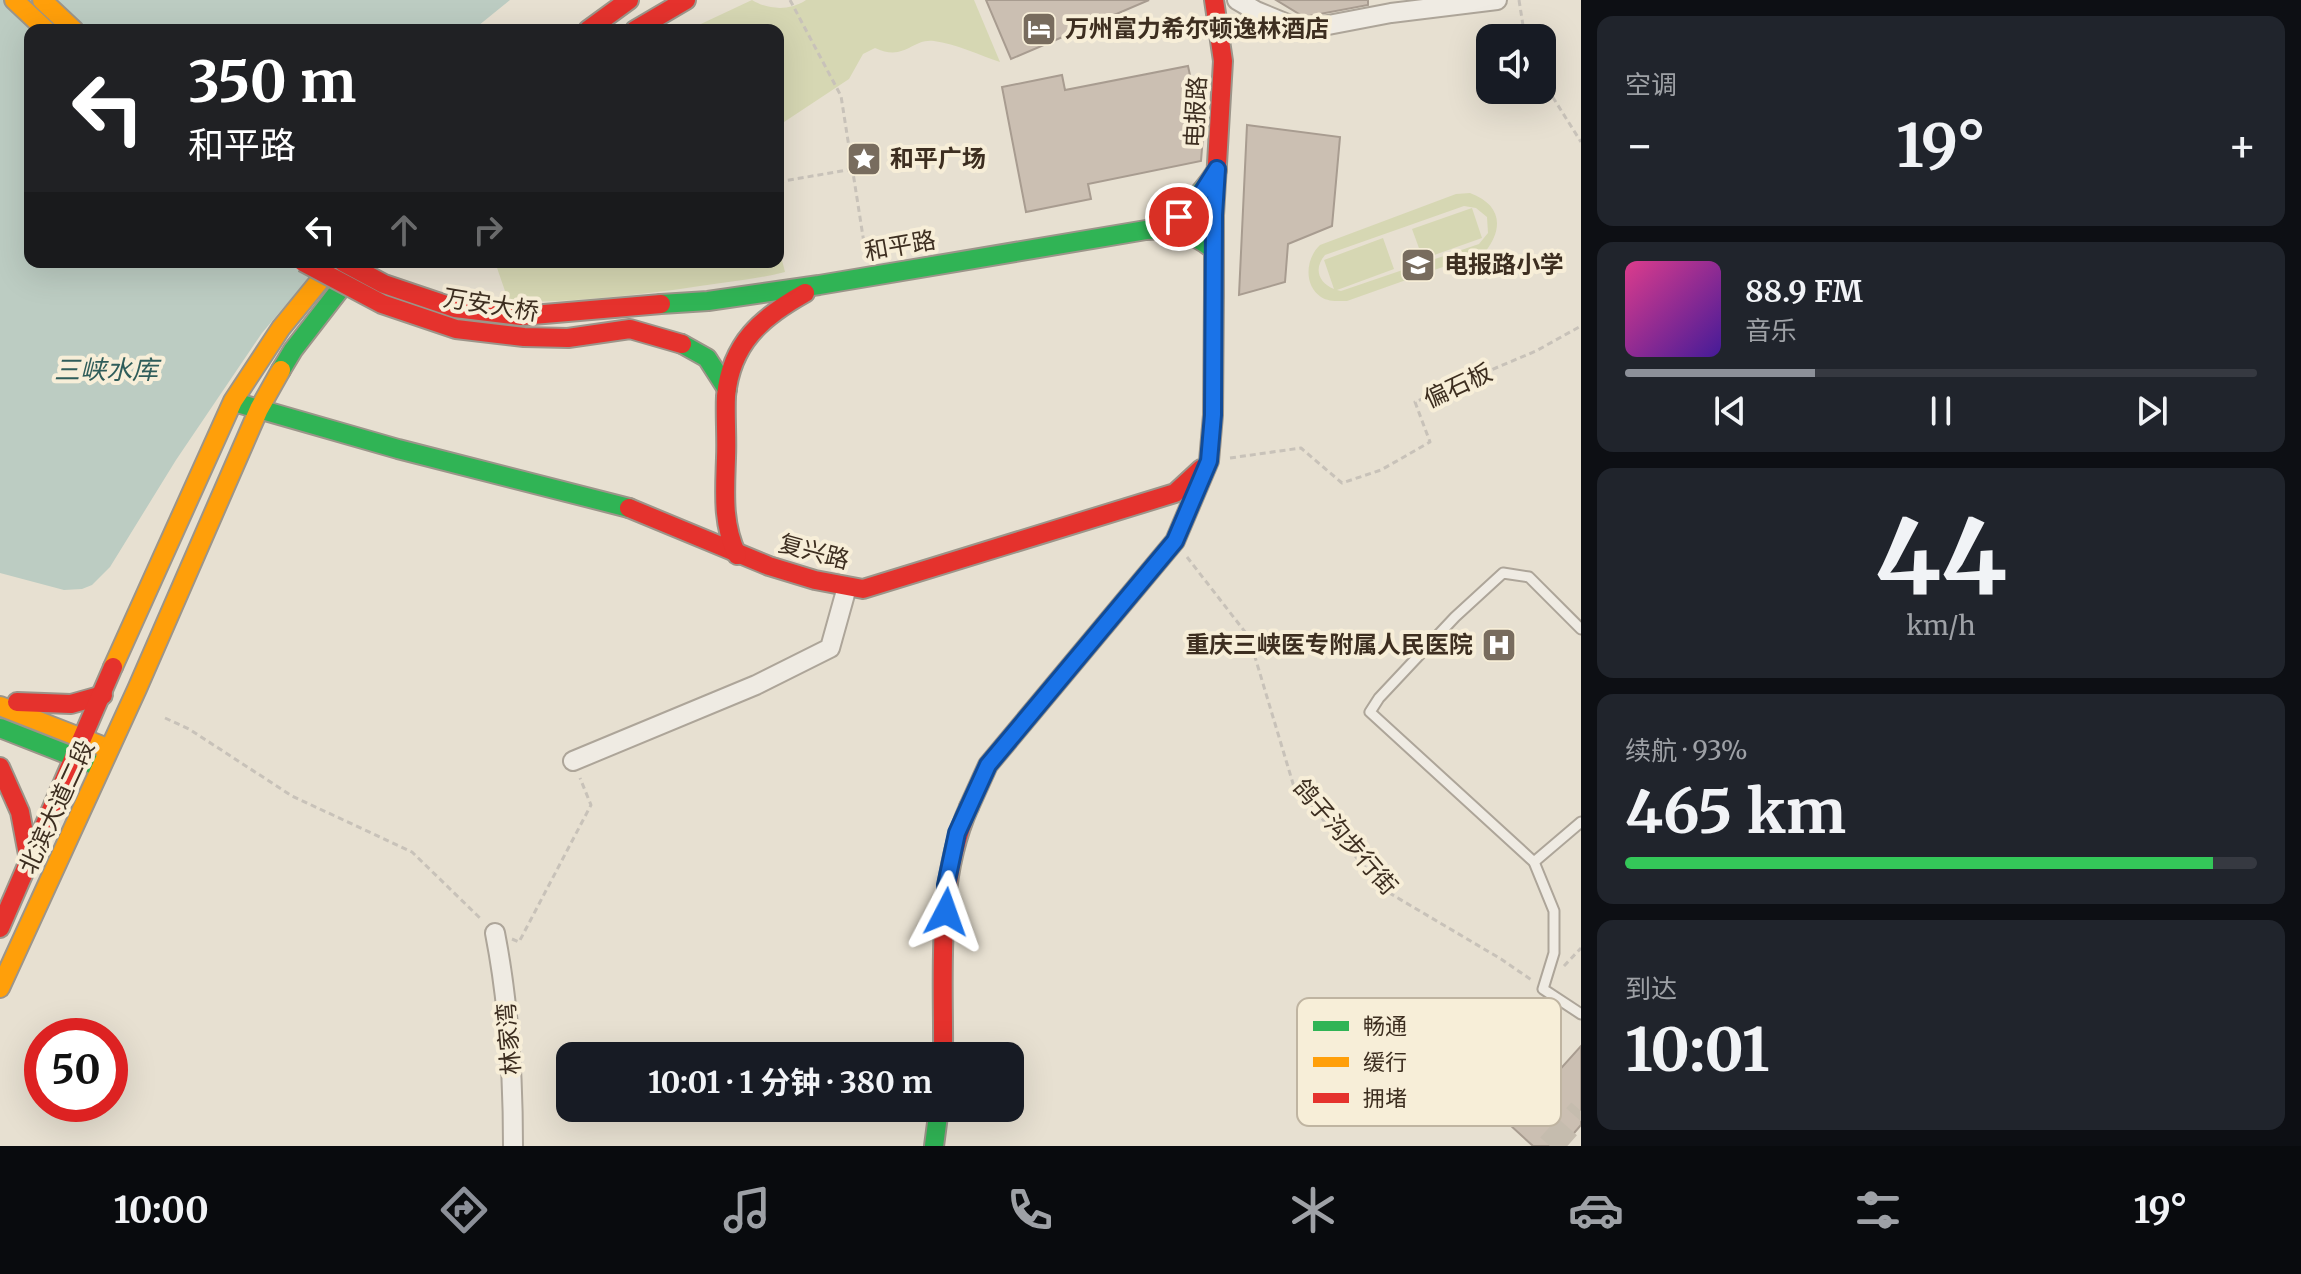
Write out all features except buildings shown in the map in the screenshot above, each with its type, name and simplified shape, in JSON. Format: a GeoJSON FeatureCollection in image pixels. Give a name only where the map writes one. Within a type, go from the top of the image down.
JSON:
{"type":"FeatureCollection","features":[{"type":"Feature","properties":{"kind":"main road"},"geometry":{"type":"LineString","coordinates":[[14,0],[40,24]]}},
{"type":"Feature","properties":{"kind":"main road"},"geometry":{"type":"LineString","coordinates":[[42,0],[68,24]]}},
{"type":"Feature","properties":{"kind":"main road"},"geometry":{"type":"LineString","coordinates":[[596,24],[629,0]]}},
{"type":"Feature","properties":{"kind":"main road"},"geometry":{"type":"LineString","coordinates":[[645,24],[686,0]]}},
{"type":"Feature","properties":{"kind":"main road","name":"电报路"},"geometry":{"type":"LineString","coordinates":[[943,1042],[946,885],[957,833],[982,778],[988,765],[1176,538],[1209,461],[1223,61],[1214,0]]}},
{"type":"Feature","properties":{"kind":"main road","name":"和平路"},"geometry":{"type":"LineString","coordinates":[[1146,230],[1179,217],[1198,199],[1217,169]]}},
{"type":"Feature","properties":{"kind":"main road","name":"和平路"},"geometry":{"type":"LineString","coordinates":[[661,304],[708,301],[819,285],[1146,230],[1176,228],[1198,235],[1214,250]]}},
{"type":"Feature","properties":{"kind":"main road","name":"万安大桥"},"geometry":{"type":"LineString","coordinates":[[314,268],[382,304],[456,329],[554,338],[630,329],[682,344],[707,358],[727,389]]}},
{"type":"Feature","properties":{"kind":"main road","name":"北滨大道二段"},"geometry":{"type":"LineString","coordinates":[[0,928],[165,548],[233,401],[281,328],[330,268]]}},
{"type":"Feature","properties":{"kind":"main road","name":"万安大桥"},"geometry":{"type":"LineString","coordinates":[[354,268],[384,284],[455,308],[521,316],[661,304]]}},
{"type":"Feature","properties":{"kind":"main road","name":"北滨大道二段"},"geometry":{"type":"LineString","coordinates":[[0,988],[102,768],[259,409],[293,350],[356,268]]}},
{"type":"Feature","properties":{"kind":"main road"},"geometry":{"type":"LineString","coordinates":[[737,555],[726,536],[723,500],[727,389],[735,362],[752,333],[772,312],[819,285]]}},
{"type":"Feature","properties":{"kind":"main road","name":"复兴路"},"geometry":{"type":"LineString","coordinates":[[233,401],[398,449],[637,510],[737,555],[825,585],[863,589],[1175,493],[1209,461]]}},
{"type":"Feature","properties":{"kind":"main road"},"geometry":{"type":"LineString","coordinates":[[664,520],[691,522],[705,519],[723,500]]}},
{"type":"Feature","properties":{"kind":"main road"},"geometry":{"type":"LineString","coordinates":[[1142,504],[1165,502],[1174,508],[1179,519],[1176,538]]}},
{"type":"Feature","properties":{"kind":"main road"},"geometry":{"type":"LineString","coordinates":[[0,703],[71,704],[103,695]]}},
{"type":"Feature","properties":{"kind":"main road"},"geometry":{"type":"LineString","coordinates":[[0,703],[110,749]]}},
{"type":"Feature","properties":{"kind":"main road"},"geometry":{"type":"LineString","coordinates":[[0,728],[102,768]]}},
{"type":"Feature","properties":{"kind":"main road"},"geometry":{"type":"LineString","coordinates":[[0,767],[21,810],[28,835],[29,862]]}},
{"type":"Feature","properties":{"kind":"main road"},"geometry":{"type":"LineString","coordinates":[[934,1146],[937,1122]]}},
{"type":"Feature","properties":{"kind":"street"},"geometry":{"type":"LineString","coordinates":[[1237,0],[1302,30],[1391,13],[1497,0]]}},
{"type":"Feature","properties":{"kind":"street"},"geometry":{"type":"LineString","coordinates":[[573,761],[756,685],[830,648],[847,587]]}},
{"type":"Feature","properties":{"kind":"street","name":"林家湾"},"geometry":{"type":"LineString","coordinates":[[495,933],[505,982],[513,1075],[513,1146]]}},
{"type":"Feature","properties":{"kind":"lane"},"geometry":{"type":"LineString","coordinates":[[1557,998],[1543,989],[1554,953],[1554,911],[1534,862],[1370,712],[1379,698],[1455,617],[1503,573],[1529,577],[1581,629]]}},
{"type":"Feature","properties":{"kind":"lane"},"geometry":{"type":"LineString","coordinates":[[1534,862],[1581,822]]}},
{"type":"Feature","properties":{"kind":"lane"},"geometry":{"type":"LineString","coordinates":[[1561,1001],[1581,1014]]}},
{"type":"Feature","properties":{"kind":"path"},"geometry":{"type":"LineString","coordinates":[[790,0],[841,96],[864,243]]}},
{"type":"Feature","properties":{"kind":"path"},"geometry":{"type":"LineString","coordinates":[[1519,0],[1523,24]]}},
{"type":"Feature","properties":{"kind":"path"},"geometry":{"type":"LineString","coordinates":[[1556,102],[1581,142]]}},
{"type":"Feature","properties":{"kind":"path"},"geometry":{"type":"LineString","coordinates":[[784,181],[853,169]]}},
{"type":"Feature","properties":{"kind":"path","name":"偏石板"},"geometry":{"type":"LineString","coordinates":[[1209,461],[1301,448],[1342,483],[1381,470],[1430,442],[1415,402],[1536,351],[1581,326]]}},
{"type":"Feature","properties":{"kind":"path","name":"鸽子沟步行街"},"geometry":{"type":"LineString","coordinates":[[1176,538],[1249,637],[1294,787],[1386,891],[1501,959],[1543,989]]}},
{"type":"Feature","properties":{"kind":"path"},"geometry":{"type":"LineString","coordinates":[[165,718],[189,729],[292,796],[412,852],[495,933],[519,942],[591,805],[573,761]]}},
{"type":"Feature","properties":{"kind":"green space"},"geometry":{"type":"Polygon","coordinates":[[[752,0],[779,8],[806,0],[974,0],[1000,62],[934,41],[894,52],[875,48],[863,54],[849,79],[784,122],[784,24],[701,24],[752,0]]]}},
{"type":"Feature","properties":{"kind":"green space"},"geometry":{"type":"Polygon","coordinates":[[[1470,193],[1488,203],[1493,210],[1497,225],[1485,252],[1347,301],[1327,300],[1311,286],[1309,264],[1320,245],[1456,194],[1470,193]],[[1464,206],[1325,255],[1319,265],[1319,275],[1334,289],[1324,260],[1383,238],[1394,269],[1337,290],[1479,244],[1488,233],[1487,217],[1476,208],[1464,206]]]}},
{"type":"Feature","properties":{"kind":"green space"},"geometry":{"type":"Polygon","coordinates":[[[1472,208],[1482,238],[1423,259],[1412,229],[1472,208]]]}},
{"type":"Feature","properties":{"kind":"green space"},"geometry":{"type":"Polygon","coordinates":[[[497,268],[784,268],[785,272],[625,296],[498,302],[505,291],[497,268]]]}},
{"type":"Feature","properties":{"kind":"water","name":"三峡水库"},"geometry":{"type":"Polygon","coordinates":[[[0,0],[510,0],[480,24],[24,24],[24,268],[317,268],[262,333],[176,460],[110,567],[92,585],[64,590],[0,573],[0,0]]]}},
{"type":"Feature","properties":{"kind":"tunnel"},"geometry":{"type":"LineString","coordinates":[[1550,1146],[1581,1111]]}},
{"type":"Feature","properties":{"kind":"traffic: fast"},"geometry":{"type":"LineString","coordinates":[[1153,227],[1190,204],[1217,170]]}},
{"type":"Feature","properties":{"kind":"traffic: fast"},"geometry":{"type":"LineString","coordinates":[[661,304],[708,301],[819,285],[1146,230],[1182,232],[1214,250]]}},
{"type":"Feature","properties":{"kind":"traffic: fast"},"geometry":{"type":"LineString","coordinates":[[281,370],[356,268]]}},
{"type":"Feature","properties":{"kind":"traffic: fast"},"geometry":{"type":"LineString","coordinates":[[969,807],[988,765],[1175,541],[1209,461],[1213,415],[1214,294]]}},
{"type":"Feature","properties":{"kind":"traffic: fast"},"geometry":{"type":"LineString","coordinates":[[682,344],[707,358],[727,389]]}},
{"type":"Feature","properties":{"kind":"traffic: fast"},"geometry":{"type":"LineString","coordinates":[[241,404],[398,449],[629,508]]}},
{"type":"Feature","properties":{"kind":"traffic: fast"},"geometry":{"type":"LineString","coordinates":[[0,728],[92,764]]}},
{"type":"Feature","properties":{"kind":"traffic: fast"},"geometry":{"type":"LineString","coordinates":[[934,1146],[937,1122]]}},
{"type":"Feature","properties":{"kind":"traffic: slow"},"geometry":{"type":"LineString","coordinates":[[14,0],[40,24]]}},
{"type":"Feature","properties":{"kind":"traffic: slow"},"geometry":{"type":"LineString","coordinates":[[42,0],[68,24]]}},
{"type":"Feature","properties":{"kind":"traffic: slow"},"geometry":{"type":"LineString","coordinates":[[113,667],[233,401],[281,328],[330,268]]}},
{"type":"Feature","properties":{"kind":"traffic: slow"},"geometry":{"type":"LineString","coordinates":[[0,988],[137,689],[259,409],[281,370]]}},
{"type":"Feature","properties":{"kind":"traffic: slow"},"geometry":{"type":"LineString","coordinates":[[0,706],[102,746]]}},
{"type":"Feature","properties":{"kind":"traffic: jam"},"geometry":{"type":"LineString","coordinates":[[596,24],[629,0]]}},
{"type":"Feature","properties":{"kind":"traffic: jam"},"geometry":{"type":"LineString","coordinates":[[645,24],[686,0]]}},
{"type":"Feature","properties":{"kind":"traffic: jam"},"geometry":{"type":"LineString","coordinates":[[1214,0],[1223,61],[1214,215],[1214,294]]}},
{"type":"Feature","properties":{"kind":"traffic: jam"},"geometry":{"type":"LineString","coordinates":[[314,268],[382,304],[456,329],[524,337],[568,338],[630,329],[682,344]]}},
{"type":"Feature","properties":{"kind":"traffic: jam"},"geometry":{"type":"LineString","coordinates":[[354,268],[384,284],[455,308],[521,316],[661,304]]}},
{"type":"Feature","properties":{"kind":"traffic: jam"},"geometry":{"type":"LineString","coordinates":[[737,555],[729,531],[726,507],[726,396],[729,377],[734,361],[751,334],[775,312],[805,293]]}},
{"type":"Feature","properties":{"kind":"traffic: jam"},"geometry":{"type":"LineString","coordinates":[[629,508],[769,566],[815,580],[863,589],[1175,493],[1201,469]]}},
{"type":"Feature","properties":{"kind":"traffic: jam"},"geometry":{"type":"LineString","coordinates":[[0,928],[113,667]]}},
{"type":"Feature","properties":{"kind":"traffic: jam"},"geometry":{"type":"LineString","coordinates":[[17,702],[71,704],[103,695]]}},
{"type":"Feature","properties":{"kind":"traffic: jam"},"geometry":{"type":"LineString","coordinates":[[0,767],[20,812],[29,860]]}},
{"type":"Feature","properties":{"kind":"traffic: jam"},"geometry":{"type":"LineString","coordinates":[[943,1042],[946,897],[958,836],[969,807]]}},
{"type":"Feature","properties":{"kind":"place","name":"万州富力希尔顿逸林酒店"},"geometry":{"type":"Point","coordinates":[1039,29]}},
{"type":"Feature","properties":{"kind":"place","name":"和平广场"},"geometry":{"type":"Point","coordinates":[864,159]}},
{"type":"Feature","properties":{"kind":"place","name":"电报路小学"},"geometry":{"type":"Point","coordinates":[1418,265]}},
{"type":"Feature","properties":{"kind":"place","name":"重庆三峡医专附属人民医院"},"geometry":{"type":"Point","coordinates":[1499,645]}},
{"type":"Feature","properties":{"kind":"route"},"geometry":{"type":"LineString","coordinates":[[946,912],[946,885],[957,833],[988,765],[1175,541],[1209,461],[1213,415],[1217,169],[1198,199],[1179,217]]}}]}
